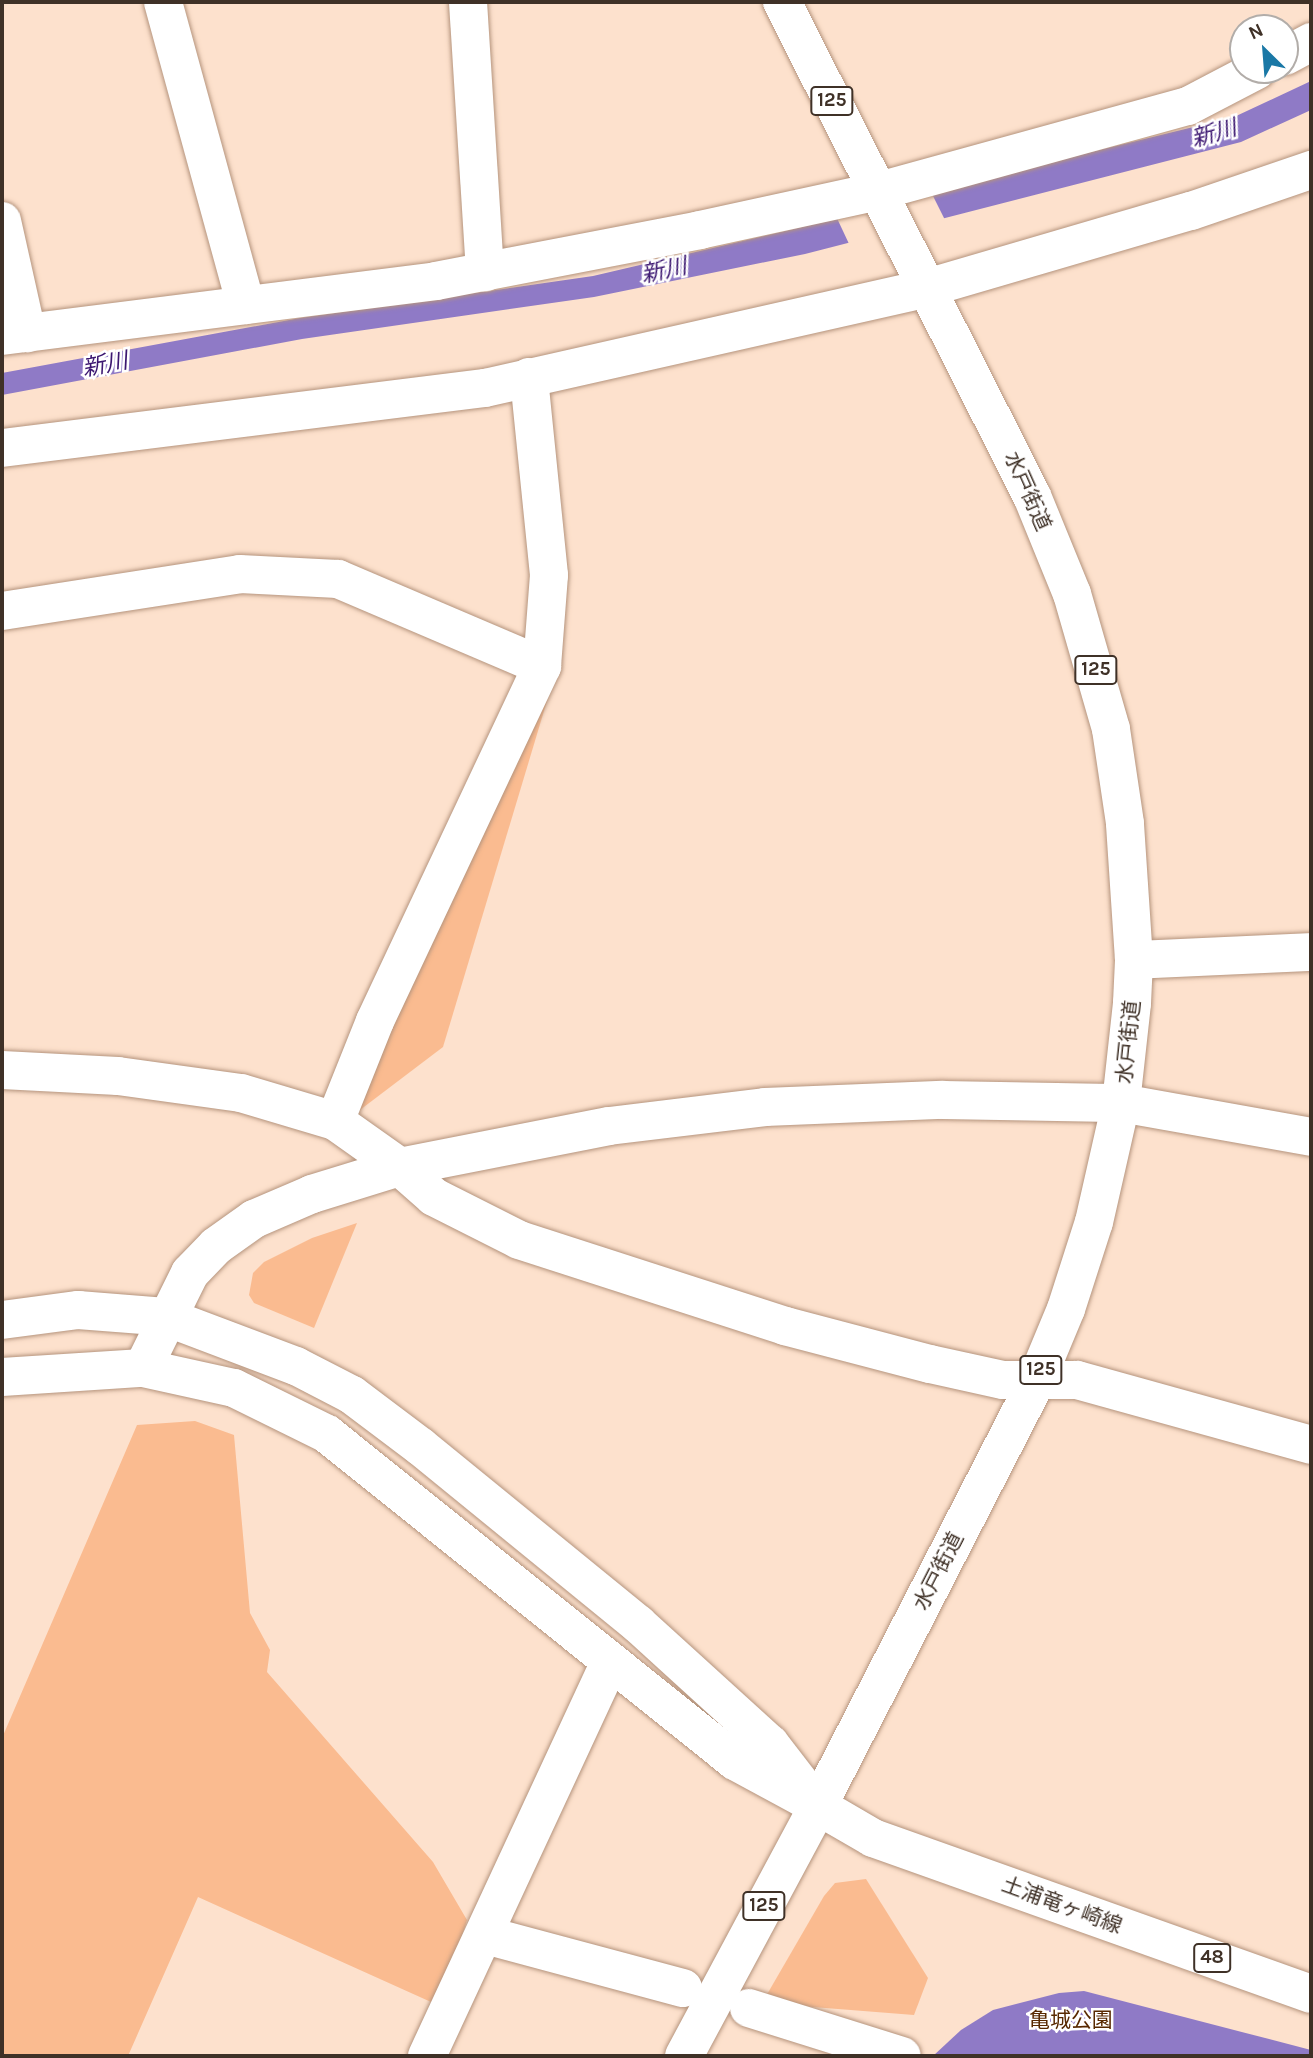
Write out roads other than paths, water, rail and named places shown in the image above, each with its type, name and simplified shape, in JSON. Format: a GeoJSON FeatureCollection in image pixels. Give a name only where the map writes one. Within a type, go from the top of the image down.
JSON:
{"type":"FeatureCollection","features":[{"type":"Feature","properties":{"kind":"main road"},"geometry":{"type":"LineString","coordinates":[[163,2],[246,305]]}},
{"type":"Feature","properties":{"kind":"main road"},"geometry":{"type":"LineString","coordinates":[[468,2],[485,272]]}},
{"type":"Feature","properties":{"kind":"main road","name":"水戸街道"},"geometry":{"type":"LineString","coordinates":[[684,2056],[818,1805],[1036,1381],[1066,1309],[1094,1222],[1121,1103],[1130,1030],[1134,960],[1125,823],[1111,729],[1072,594],[1032,496],[782,2]]}},
{"type":"Feature","properties":{"kind":"main road"},"geometry":{"type":"LineString","coordinates":[[2,220],[15,334],[485,272],[881,195],[1188,106],[1230,84]]}},
{"type":"Feature","properties":{"kind":"main road"},"geometry":{"type":"LineString","coordinates":[[2,448],[485,388],[1191,211],[1311,170]]}},
{"type":"Feature","properties":{"kind":"main road"},"geometry":{"type":"LineString","coordinates":[[335,1121],[375,1021],[542,666],[548,575],[529,377]]}},
{"type":"Feature","properties":{"kind":"main road"},"geometry":{"type":"LineString","coordinates":[[2,611],[240,574],[338,579],[542,666]]}},
{"type":"Feature","properties":{"kind":"main road"},"geometry":{"type":"LineString","coordinates":[[1134,960],[1311,952]]}},
{"type":"Feature","properties":{"kind":"main road"},"geometry":{"type":"LineString","coordinates":[[2,1070],[118,1076],[241,1093],[335,1121],[400,1167],[434,1197],[519,1240],[798,1330],[1003,1380],[1077,1380],[1311,1445]]}},
{"type":"Feature","properties":{"kind":"main road"},"geometry":{"type":"LineString","coordinates":[[143,1367],[190,1273],[216,1247],[254,1219],[312,1194],[400,1167],[609,1126],[765,1107],[943,1100],[1121,1103],[1311,1137]]}},
{"type":"Feature","properties":{"kind":"main road"},"geometry":{"type":"LineString","coordinates":[[2,1320],[78,1310],[166,1317],[296,1366],[352,1395],[421,1447],[638,1624],[770,1744],[818,1805]]}},
{"type":"Feature","properties":{"kind":"main road","name":"土浦竜ヶ崎線"},"geometry":{"type":"LineString","coordinates":[[2,1377],[143,1367],[234,1388],[327,1434],[734,1761],[818,1805],[873,1839],[1311,1994]]}},
{"type":"Feature","properties":{"kind":"main road"},"geometry":{"type":"LineString","coordinates":[[427,2056],[610,1661]]}},
{"type":"Feature","properties":{"kind":"main road"},"geometry":{"type":"LineString","coordinates":[[485,1935],[683,1989]]}},
{"type":"Feature","properties":{"kind":"main road"},"geometry":{"type":"LineString","coordinates":[[749,2008],[902,2056]]}},
{"type":"Feature","properties":{"kind":"water","name":"新川"},"geometry":{"type":"Polygon","coordinates":[[[1311,81],[1311,110],[1241,142],[805,254],[594,297],[302,339],[2,395],[2,373],[300,318],[593,276],[798,228],[925,193],[1234,117],[1311,81]]]}},
{"type":"Feature","properties":{"kind":"water","name":"亀城公園"},"geometry":{"type":"Polygon","coordinates":[[[1084,1991],[1311,2050],[1311,2056],[933,2056],[961,2030],[993,2010],[1059,1993],[1084,1991]]]}}]}
